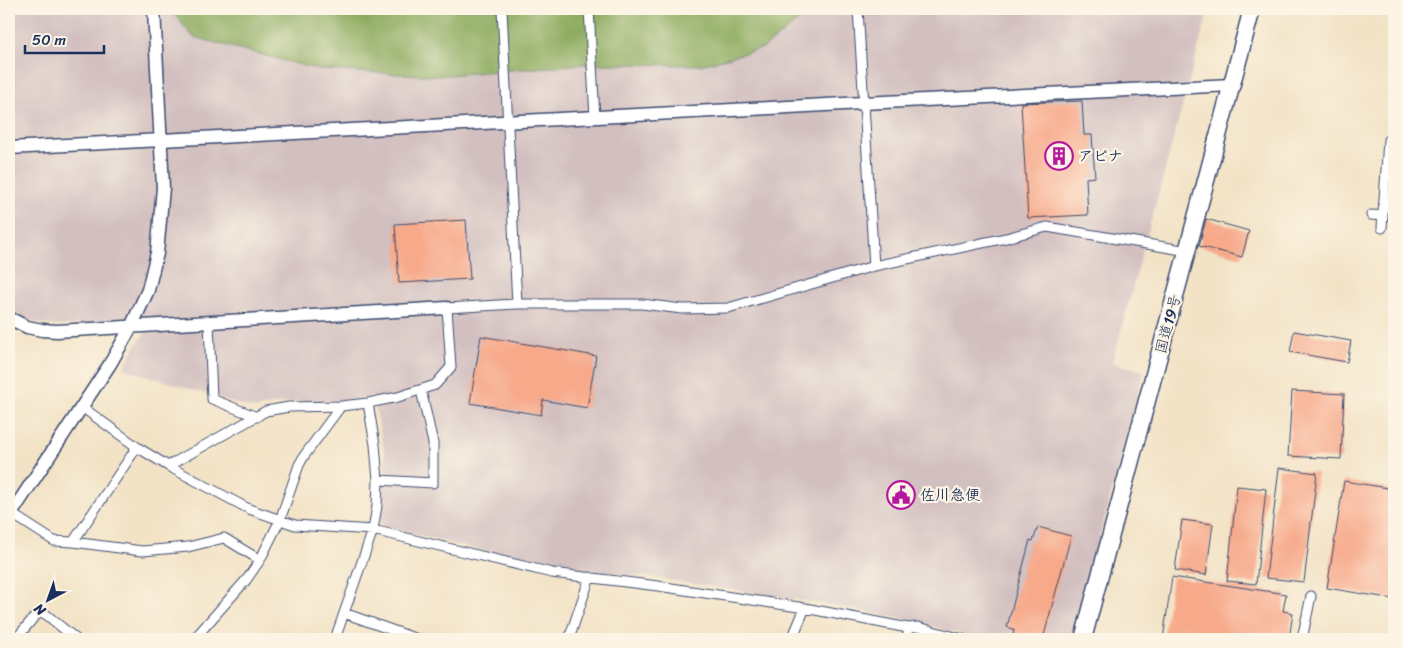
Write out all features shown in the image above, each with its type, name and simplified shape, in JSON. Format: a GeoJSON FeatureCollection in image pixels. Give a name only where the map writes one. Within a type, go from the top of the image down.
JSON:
{"type":"FeatureCollection","features":[{"type":"Feature","properties":{"kind":"highway","name":"国道19号"},"geometry":{"type":"LineString","coordinates":[[1083,639],[1252,9]]}},
{"type":"Feature","properties":{"kind":"street"},"geometry":{"type":"LineString","coordinates":[[154,9],[163,188],[157,253],[148,290],[110,364],[10,514],[54,541],[142,551],[188,547],[224,538],[260,560]]}},
{"type":"Feature","properties":{"kind":"street"},"geometry":{"type":"LineString","coordinates":[[502,9],[518,304]]}},
{"type":"Feature","properties":{"kind":"street"},"geometry":{"type":"LineString","coordinates":[[589,9],[594,118]]}},
{"type":"Feature","properties":{"kind":"street"},"geometry":{"type":"LineString","coordinates":[[858,9],[874,266]]}},
{"type":"Feature","properties":{"kind":"street"},"geometry":{"type":"LineString","coordinates":[[9,148],[863,103],[1232,86]]}},
{"type":"Feature","properties":{"kind":"street"},"geometry":{"type":"LineString","coordinates":[[1382,228],[1388,140]]}},
{"type":"Feature","properties":{"kind":"street"},"geometry":{"type":"LineString","coordinates":[[1371,215],[1382,216]]}},
{"type":"Feature","properties":{"kind":"street"},"geometry":{"type":"LineString","coordinates":[[9,318],[27,328],[57,331],[518,304],[642,304],[682,309],[728,308],[874,266],[1006,238],[1047,227],[1188,251]]}},
{"type":"Feature","properties":{"kind":"street"},"geometry":{"type":"LineString","coordinates":[[168,466],[266,412],[289,407],[341,406],[368,403],[398,397],[435,386],[451,366],[447,308]]}},
{"type":"Feature","properties":{"kind":"street"},"geometry":{"type":"LineString","coordinates":[[209,322],[212,400],[257,417]]}},
{"type":"Feature","properties":{"kind":"street"},"geometry":{"type":"LineString","coordinates":[[378,480],[433,483],[433,443],[421,390]]}},
{"type":"Feature","properties":{"kind":"street"},"geometry":{"type":"LineString","coordinates":[[335,639],[373,530],[377,506],[378,480],[375,444],[368,403]]}},
{"type":"Feature","properties":{"kind":"street"},"geometry":{"type":"LineString","coordinates":[[194,639],[247,579],[260,560],[280,520],[299,465],[341,406]]}},
{"type":"Feature","properties":{"kind":"street"},"geometry":{"type":"LineString","coordinates":[[82,407],[137,447],[168,466],[249,509],[294,525],[373,530],[552,573],[658,586],[804,608],[910,628],[918,627],[963,639]]}},
{"type":"Feature","properties":{"kind":"street"},"geometry":{"type":"LineString","coordinates":[[73,542],[137,447]]}},
{"type":"Feature","properties":{"kind":"street"},"geometry":{"type":"LineString","coordinates":[[569,639],[590,577]]}},
{"type":"Feature","properties":{"kind":"street"},"geometry":{"type":"LineString","coordinates":[[1302,639],[1311,596]]}},
{"type":"Feature","properties":{"kind":"street"},"geometry":{"type":"LineString","coordinates":[[792,639],[804,608]]}},
{"type":"Feature","properties":{"kind":"street"},"geometry":{"type":"LineString","coordinates":[[16,639],[35,616],[43,612],[76,639]]}},
{"type":"Feature","properties":{"kind":"street"},"geometry":{"type":"LineString","coordinates":[[344,613],[417,639]]}},
{"type":"Feature","properties":{"kind":"street"},"geometry":{"type":"LineString","coordinates":[[906,639],[910,628]]}},
{"type":"Feature","properties":{"kind":"shaded area"},"geometry":{"type":"Polygon","coordinates":[[[9,9],[1209,9],[1112,363],[1144,371],[1072,639],[978,639],[920,623],[844,607],[656,578],[558,567],[384,527],[381,522],[385,455],[373,397],[353,400],[294,402],[255,409],[219,399],[216,395],[206,394],[123,368],[140,339],[155,320],[57,326],[37,323],[9,311],[9,9]]]}},
{"type":"Feature","properties":{"kind":"green space"},"geometry":{"type":"Polygon","coordinates":[[[170,9],[812,9],[764,48],[701,65],[586,64],[437,76],[320,70],[193,37],[170,9]]]}},
{"type":"Feature","properties":{"kind":"building","name":"アピナ"},"geometry":{"type":"Polygon","coordinates":[[[1082,101],[1084,135],[1092,135],[1095,177],[1086,178],[1088,215],[1028,218],[1021,103],[1082,101]]]}},
{"type":"Feature","properties":{"kind":"building"},"geometry":{"type":"Polygon","coordinates":[[[1206,219],[1249,231],[1242,257],[1199,246],[1206,219]]]}},
{"type":"Feature","properties":{"kind":"building"},"geometry":{"type":"Polygon","coordinates":[[[466,220],[470,279],[399,283],[395,224],[466,220]]]}},
{"type":"Feature","properties":{"kind":"building"},"geometry":{"type":"Polygon","coordinates":[[[1294,331],[1351,341],[1347,362],[1290,352],[1294,331]]]}},
{"type":"Feature","properties":{"kind":"building"},"geometry":{"type":"Polygon","coordinates":[[[481,336],[596,356],[587,408],[543,400],[541,415],[470,403],[481,336]]]}},
{"type":"Feature","properties":{"kind":"building"},"geometry":{"type":"Polygon","coordinates":[[[1292,391],[1344,394],[1341,459],[1288,456],[1292,391]]]}},
{"type":"Feature","properties":{"kind":"building"},"geometry":{"type":"Polygon","coordinates":[[[1279,468],[1317,473],[1304,582],[1266,578],[1279,468]]]}},
{"type":"Feature","properties":{"kind":"building"},"geometry":{"type":"Polygon","coordinates":[[[1344,481],[1394,489],[1394,599],[1327,588],[1344,481]]]}},
{"type":"Feature","properties":{"kind":"building"},"geometry":{"type":"Polygon","coordinates":[[[1237,486],[1266,489],[1256,584],[1227,581],[1237,486]]]}},
{"type":"Feature","properties":{"kind":"building"},"geometry":{"type":"Polygon","coordinates":[[[1182,520],[1213,524],[1206,575],[1175,570],[1182,520]]]}},
{"type":"Feature","properties":{"kind":"building"},"geometry":{"type":"Polygon","coordinates":[[[1038,527],[1071,536],[1043,639],[1023,639],[1013,636],[1014,630],[1007,627],[1030,540],[1033,541],[1038,527]]]}},
{"type":"Feature","properties":{"kind":"building"},"geometry":{"type":"Polygon","coordinates":[[[1172,577],[1286,594],[1283,611],[1293,613],[1289,639],[1163,639],[1172,577]]]}},
{"type":"Feature","properties":{"kind":"place","name":"アピナ"},"geometry":{"type":"Point","coordinates":[1059,156]}},
{"type":"Feature","properties":{"kind":"place","name":"佐川急便"},"geometry":{"type":"Point","coordinates":[901,495]}}]}
